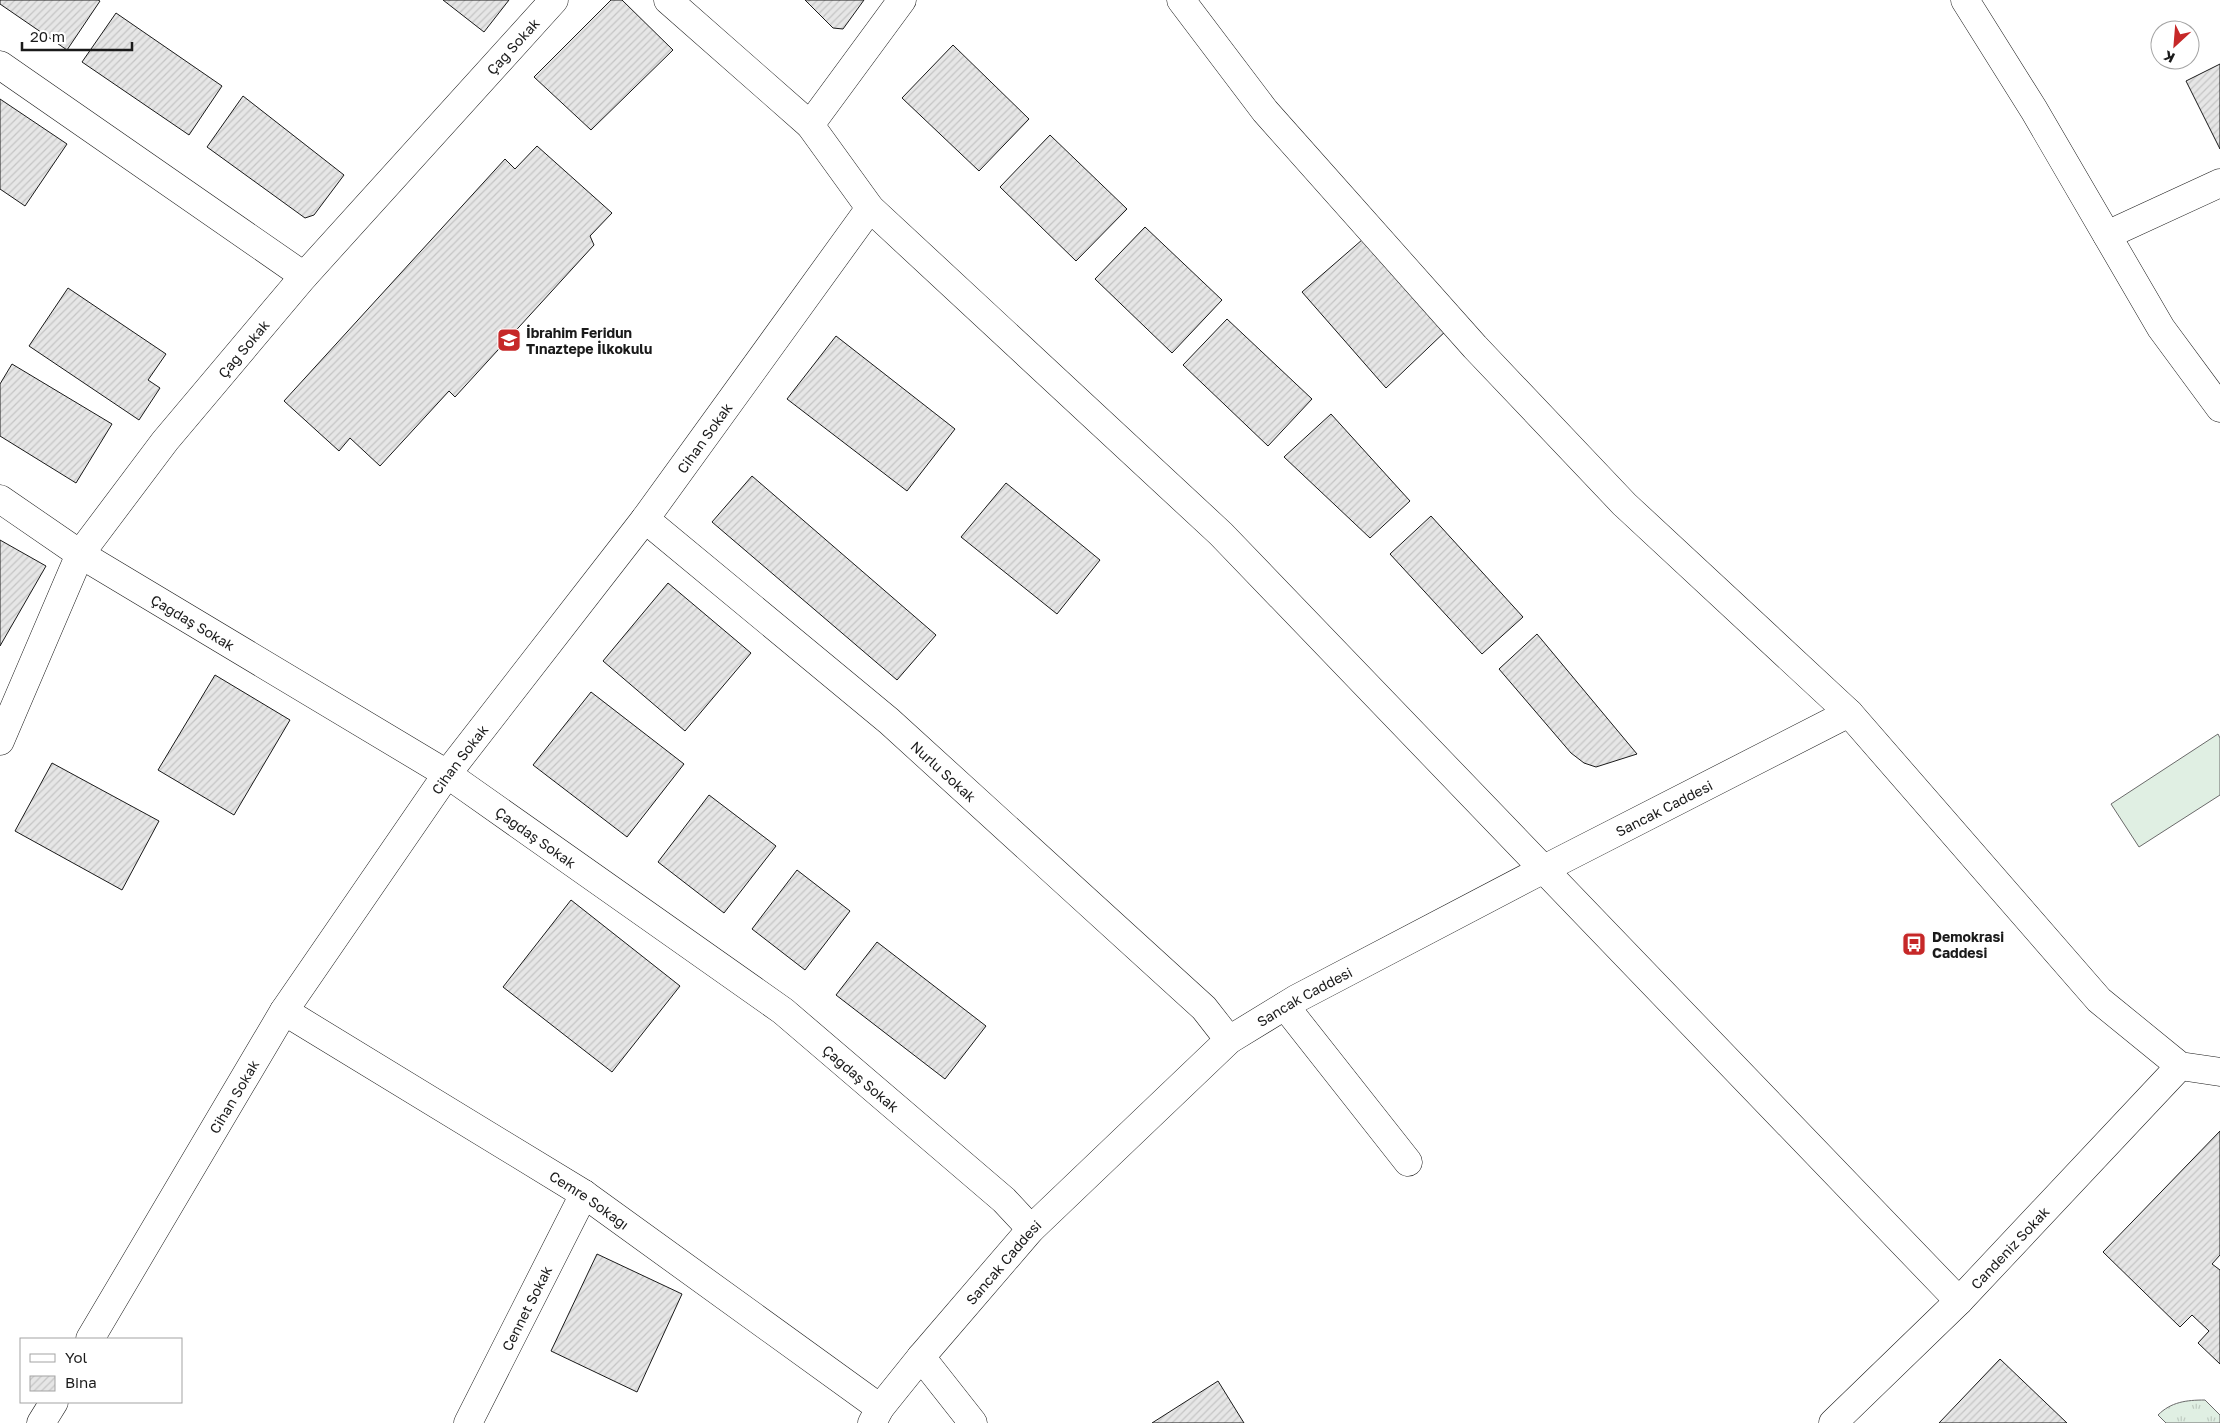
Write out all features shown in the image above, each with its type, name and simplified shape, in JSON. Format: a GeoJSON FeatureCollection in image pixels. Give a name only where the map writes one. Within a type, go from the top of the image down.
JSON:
{"type":"FeatureCollection","features":[{"type":"Feature","properties":{"kind":"street","name":"Çağ Sokak"},"geometry":{"type":"LineString","coordinates":[[0,741],[80,554],[165,441],[304,276],[554,0]]}},
{"type":"Feature","properties":{"kind":"street"},"geometry":{"type":"LineString","coordinates":[[668,0],[810,125],[870,208],[1221,534],[1959,1301]]}},
{"type":"Feature","properties":{"kind":"street"},"geometry":{"type":"LineString","coordinates":[[810,125],[902,0]]}},
{"type":"Feature","properties":{"kind":"street"},"geometry":{"type":"LineString","coordinates":[[1181,0],[1265,111],[1482,354],[1624,504],[1849,713],[2099,1000],[2180,1066],[2220,1072]]}},
{"type":"Feature","properties":{"kind":"street"},"geometry":{"type":"LineString","coordinates":[[1965,0],[2034,110],[2160,328],[2220,408]]}},
{"type":"Feature","properties":{"kind":"street"},"geometry":{"type":"LineString","coordinates":[[0,65],[304,276]]}},
{"type":"Feature","properties":{"kind":"street"},"geometry":{"type":"LineString","coordinates":[[2107,235],[2220,183]]}},
{"type":"Feature","properties":{"kind":"street","name":"Cihan Sokak"},"geometry":{"type":"LineString","coordinates":[[91,1338],[284,1011],[448,774],[645,519],[870,208]]}},
{"type":"Feature","properties":{"kind":"street","name":"Çağdaş Sokak"},"geometry":{"type":"LineString","coordinates":[[0,499],[80,554],[448,774],[783,1011],[1004,1200],[1031,1229]]}},
{"type":"Feature","properties":{"kind":"street","name":"Nurlu Sokak"},"geometry":{"type":"LineString","coordinates":[[645,519],[889,721],[1204,1008],[1228,1040]]}},
{"type":"Feature","properties":{"kind":"street","name":"Sancak Caddesi"},"geometry":{"type":"LineString","coordinates":[[876,1416],[922,1357],[1031,1229],[1228,1040],[1285,1006],[1544,869],[1849,713]]}},
{"type":"Feature","properties":{"kind":"street"},"geometry":{"type":"LineString","coordinates":[[1285,1006],[1408,1162]]}},
{"type":"Feature","properties":{"kind":"street","name":"Cemre Sokağı"},"geometry":{"type":"LineString","coordinates":[[284,1011],[584,1194],[876,1416]]}},
{"type":"Feature","properties":{"kind":"street","name":"Candeniz Sokak"},"geometry":{"type":"LineString","coordinates":[[1833,1423],[1959,1301],[2180,1066]]}},
{"type":"Feature","properties":{"kind":"street","name":"Cennet Sokak"},"geometry":{"type":"LineString","coordinates":[[468,1423],[584,1194]]}},
{"type":"Feature","properties":{"kind":"street"},"geometry":{"type":"LineString","coordinates":[[922,1357],[973,1423]]}},
{"type":"Feature","properties":{"kind":"street"},"geometry":{"type":"LineString","coordinates":[[41,1423],[53,1403]]}},
{"type":"Feature","properties":{"kind":"green space"},"geometry":{"type":"Polygon","coordinates":[[[2218,734],[2220,738],[2220,795],[2139,847],[2111,804],[2218,734]]]}},
{"type":"Feature","properties":{"kind":"green space"},"geometry":{"type":"Polygon","coordinates":[[[2205,1400],[2220,1415],[2220,1423],[2166,1423],[2158,1415],[2168,1407],[2179,1403],[2205,1400]]]}},
{"type":"Feature","properties":{"kind":"building"},"geometry":{"type":"Polygon","coordinates":[[[0,0],[100,1],[67,50],[0,4],[0,0]]]}},
{"type":"Feature","properties":{"kind":"building"},"geometry":{"type":"Polygon","coordinates":[[[443,0],[509,0],[484,32],[443,0]]]}},
{"type":"Feature","properties":{"kind":"building"},"geometry":{"type":"Polygon","coordinates":[[[611,0],[622,0],[673,50],[591,130],[534,77],[611,0]]]}},
{"type":"Feature","properties":{"kind":"building"},"geometry":{"type":"Polygon","coordinates":[[[805,0],[864,0],[843,29],[833,28],[805,0]]]}},
{"type":"Feature","properties":{"kind":"building"},"geometry":{"type":"Polygon","coordinates":[[[116,13],[222,86],[189,135],[82,62],[116,13]]]}},
{"type":"Feature","properties":{"kind":"building"},"geometry":{"type":"Polygon","coordinates":[[[953,45],[1029,119],[979,171],[902,98],[953,45]]]}},
{"type":"Feature","properties":{"kind":"building"},"geometry":{"type":"Polygon","coordinates":[[[2220,64],[2220,149],[2186,81],[2220,64]]]}},
{"type":"Feature","properties":{"kind":"building"},"geometry":{"type":"Polygon","coordinates":[[[243,96],[344,175],[314,215],[305,218],[207,147],[243,96]]]}},
{"type":"Feature","properties":{"kind":"building"},"geometry":{"type":"Polygon","coordinates":[[[0,99],[67,144],[25,206],[0,189],[0,99]]]}},
{"type":"Feature","properties":{"kind":"building"},"geometry":{"type":"Polygon","coordinates":[[[1050,135],[1127,209],[1076,261],[1000,187],[1050,135]]]}},
{"type":"Feature","properties":{"kind":"building"},"geometry":{"type":"Polygon","coordinates":[[[537,146],[612,213],[590,236],[594,245],[455,397],[449,391],[380,466],[350,438],[339,451],[284,401],[505,159],[515,169],[537,146]]]}},
{"type":"Feature","properties":{"kind":"building"},"geometry":{"type":"Polygon","coordinates":[[[1145,227],[1222,300],[1172,353],[1095,279],[1145,227]]]}},
{"type":"Feature","properties":{"kind":"building"},"geometry":{"type":"Polygon","coordinates":[[[1370,233],[1450,327],[1386,388],[1302,292],[1370,233]]]}},
{"type":"Feature","properties":{"kind":"building"},"geometry":{"type":"Polygon","coordinates":[[[68,288],[166,354],[148,380],[160,388],[139,420],[29,346],[68,288]]]}},
{"type":"Feature","properties":{"kind":"building"},"geometry":{"type":"Polygon","coordinates":[[[1227,319],[1312,399],[1268,446],[1183,365],[1227,319]]]}},
{"type":"Feature","properties":{"kind":"building"},"geometry":{"type":"Polygon","coordinates":[[[836,336],[955,429],[907,491],[787,399],[836,336]]]}},
{"type":"Feature","properties":{"kind":"building"},"geometry":{"type":"Polygon","coordinates":[[[12,364],[112,424],[76,483],[0,436],[0,384],[12,364]]]}},
{"type":"Feature","properties":{"kind":"building"},"geometry":{"type":"Polygon","coordinates":[[[1331,414],[1410,501],[1370,538],[1284,457],[1331,414]]]}},
{"type":"Feature","properties":{"kind":"building"},"geometry":{"type":"Polygon","coordinates":[[[752,476],[936,635],[897,680],[712,522],[752,476]]]}},
{"type":"Feature","properties":{"kind":"building"},"geometry":{"type":"Polygon","coordinates":[[[1006,483],[1100,560],[1057,614],[961,537],[1006,483]]]}},
{"type":"Feature","properties":{"kind":"building"},"geometry":{"type":"Polygon","coordinates":[[[1431,516],[1523,617],[1482,654],[1390,554],[1431,516]]]}},
{"type":"Feature","properties":{"kind":"building"},"geometry":{"type":"Polygon","coordinates":[[[0,540],[46,566],[0,646],[0,540]]]}},
{"type":"Feature","properties":{"kind":"building"},"geometry":{"type":"Polygon","coordinates":[[[668,583],[751,653],[685,731],[603,661],[668,583]]]}},
{"type":"Feature","properties":{"kind":"building"},"geometry":{"type":"Polygon","coordinates":[[[1537,634],[1637,754],[1596,767],[1584,763],[1571,753],[1499,669],[1537,634]]]}},
{"type":"Feature","properties":{"kind":"building"},"geometry":{"type":"Polygon","coordinates":[[[215,675],[290,720],[234,815],[158,770],[215,675]]]}},
{"type":"Feature","properties":{"kind":"building"},"geometry":{"type":"Polygon","coordinates":[[[591,692],[684,764],[627,837],[533,765],[591,692]]]}},
{"type":"Feature","properties":{"kind":"building"},"geometry":{"type":"Polygon","coordinates":[[[52,763],[159,821],[122,890],[15,831],[52,763]]]}},
{"type":"Feature","properties":{"kind":"building"},"geometry":{"type":"Polygon","coordinates":[[[709,795],[776,846],[724,913],[658,862],[709,795]]]}},
{"type":"Feature","properties":{"kind":"building"},"geometry":{"type":"Polygon","coordinates":[[[797,870],[850,911],[805,970],[752,929],[797,870]]]}},
{"type":"Feature","properties":{"kind":"building"},"geometry":{"type":"Polygon","coordinates":[[[571,900],[680,986],[612,1072],[503,987],[571,900]]]}},
{"type":"Feature","properties":{"kind":"building"},"geometry":{"type":"Polygon","coordinates":[[[877,942],[986,1026],[945,1079],[836,995],[877,942]]]}},
{"type":"Feature","properties":{"kind":"building"},"geometry":{"type":"Polygon","coordinates":[[[2220,1131],[2220,1255],[2212,1264],[2220,1270],[2220,1364],[2198,1343],[2209,1331],[2192,1315],[2180,1327],[2103,1252],[2220,1131]]]}},
{"type":"Feature","properties":{"kind":"building"},"geometry":{"type":"Polygon","coordinates":[[[597,1254],[682,1294],[637,1392],[551,1351],[597,1254]]]}},
{"type":"Feature","properties":{"kind":"building"},"geometry":{"type":"Polygon","coordinates":[[[2000,1359],[2067,1423],[1939,1423],[2000,1359]]]}},
{"type":"Feature","properties":{"kind":"building"},"geometry":{"type":"Polygon","coordinates":[[[1218,1381],[1244,1423],[1152,1423],[1218,1381]]]}},
{"type":"Feature","properties":{"kind":"place","name":"İbrahim Feridun Tınaztepe İlkokulu"},"geometry":{"type":"Point","coordinates":[509,340]}},
{"type":"Feature","properties":{"kind":"place","name":"Demokrasi Caddesi"},"geometry":{"type":"Point","coordinates":[1914,944]}}]}
